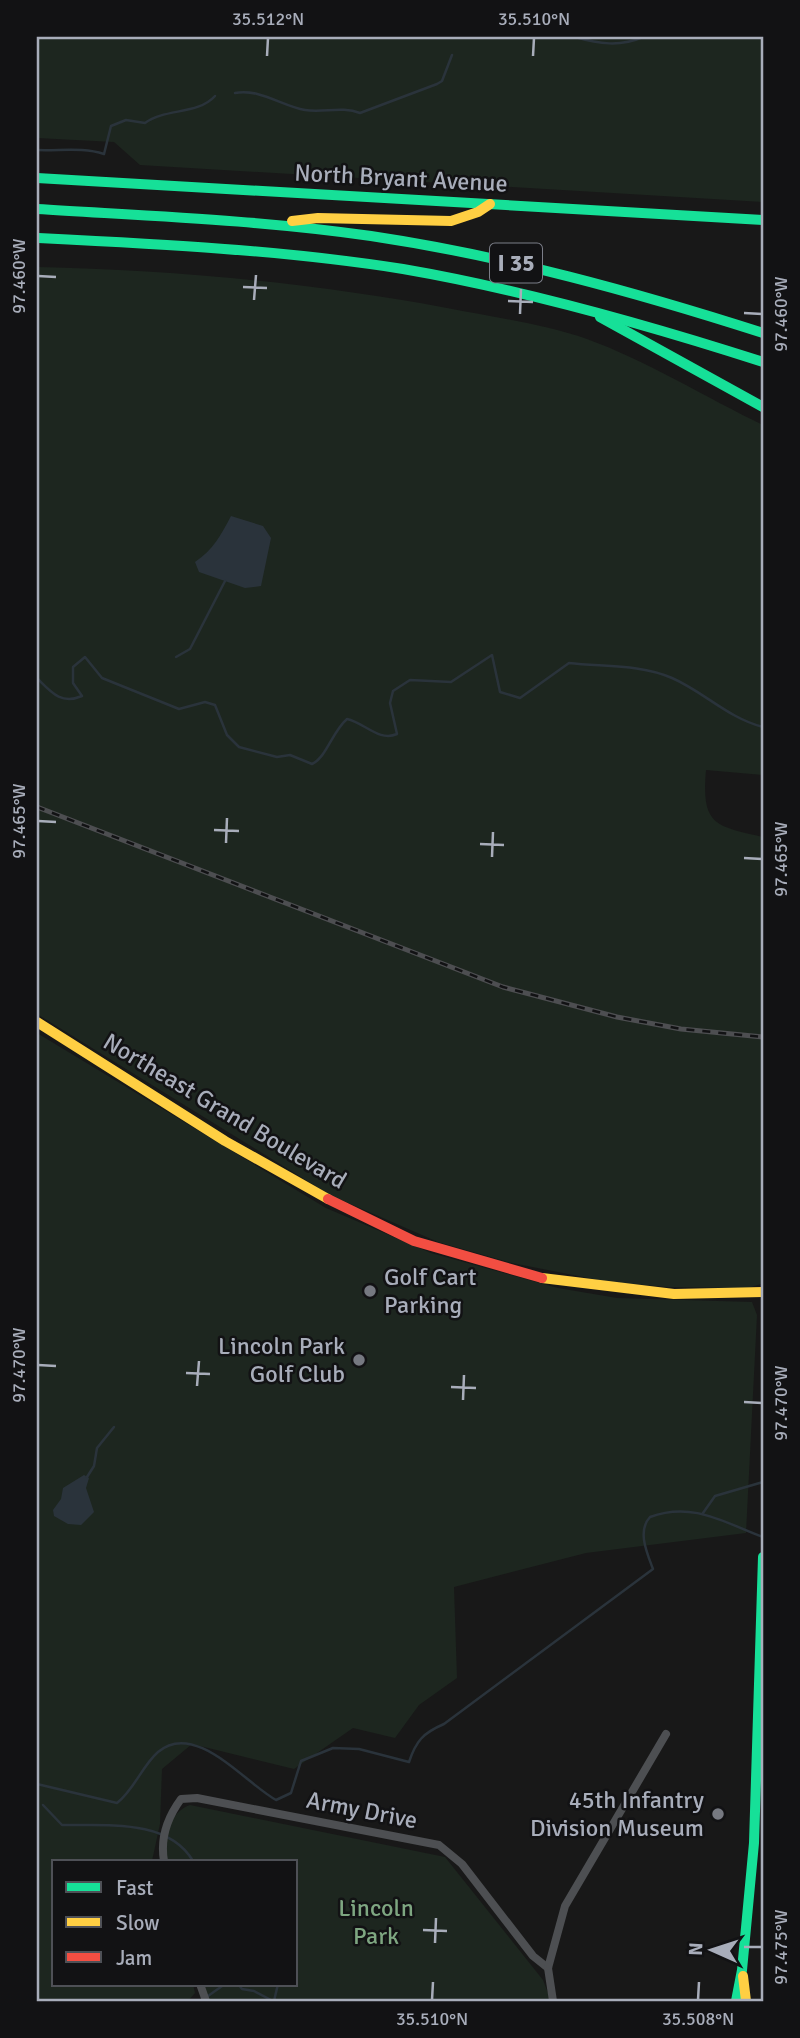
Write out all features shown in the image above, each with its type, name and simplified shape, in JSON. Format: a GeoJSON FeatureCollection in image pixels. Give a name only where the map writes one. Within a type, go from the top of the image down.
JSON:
{"type":"FeatureCollection","features":[{"type":"Feature","properties":{"kind":"main road","name":"North Bryant Avenue"},"geometry":{"type":"LineString","coordinates":[[37,178],[763,220]]}},
{"type":"Feature","properties":{"kind":"main road"},"geometry":{"type":"LineString","coordinates":[[262,224],[318,218],[451,221],[478,212],[490,204]]}},
{"type":"Feature","properties":{"kind":"main road","name":"I 35"},"geometry":{"type":"LineString","coordinates":[[37,209],[262,224],[371,236],[519,264],[646,296],[763,333]]}},
{"type":"Feature","properties":{"kind":"main road","name":"I 35"},"geometry":{"type":"LineString","coordinates":[[37,238],[178,245],[316,257],[453,278],[584,308],[763,362]]}},
{"type":"Feature","properties":{"kind":"main road"},"geometry":{"type":"LineString","coordinates":[[584,308],[763,407]]}},
{"type":"Feature","properties":{"kind":"main road","name":"Northeast Grand Boulevard"},"geometry":{"type":"LineString","coordinates":[[37,1022],[287,1179],[412,1240],[530,1275],[607,1289],[663,1294],[763,1292]]}},
{"type":"Feature","properties":{"kind":"main road"},"geometry":{"type":"LineString","coordinates":[[736,2001],[742,1970],[759,1808],[755,1736],[763,1557]]}},
{"type":"Feature","properties":{"kind":"main road"},"geometry":{"type":"LineString","coordinates":[[742,1970],[746,2001]]}},
{"type":"Feature","properties":{"kind":"street"},"geometry":{"type":"LineString","coordinates":[[553,2001],[548,1968],[565,1906],[666,1734]]}},
{"type":"Feature","properties":{"kind":"street","name":"Army Drive"},"geometry":{"type":"LineString","coordinates":[[164,1860],[161,1843],[165,1829],[181,1799],[197,1798],[439,1844],[462,1864],[533,1956],[548,1968]]}},
{"type":"Feature","properties":{"kind":"green space"},"geometry":{"type":"Polygon","coordinates":[[[37,37],[763,37],[763,202],[140,165],[114,142],[37,138],[37,37]]]}},
{"type":"Feature","properties":{"kind":"green space"},"geometry":{"type":"Polygon","coordinates":[[[37,267],[140,271],[294,285],[396,299],[535,325],[609,348],[763,425],[763,775],[706,770],[705,789],[709,813],[715,820],[734,830],[763,837],[761,1284],[748,1288],[668,1287],[609,1282],[512,1263],[438,1242],[330,1195],[37,1014],[37,267]]]}},
{"type":"Feature","properties":{"kind":"green space"},"geometry":{"type":"Polygon","coordinates":[[[37,1033],[326,1208],[431,1253],[558,1288],[617,1298],[752,1302],[757,1315],[746,1533],[586,1553],[454,1587],[457,1678],[419,1705],[395,1738],[353,1728],[294,1769],[192,1744],[162,1769],[160,1824],[152,1860],[52,1860],[52,1986],[193,1986],[195,1993],[188,2001],[37,2001],[37,1033]]]}},
{"type":"Feature","properties":{"kind":"green space","name":"Lincoln Park"},"geometry":{"type":"Polygon","coordinates":[[[190,1805],[445,1857],[543,1980],[551,2001],[208,2001],[204,1986],[298,1986],[298,1860],[165,1860],[168,1828],[183,1809],[190,1805]]]}},
{"type":"Feature","properties":{"kind":"shaded area"},"geometry":{"type":"Polygon","coordinates":[[[231,516],[263,526],[271,538],[261,586],[245,588],[199,572],[195,562],[212,547],[231,516]]]}},
{"type":"Feature","properties":{"kind":"shaded area"},"geometry":{"type":"Polygon","coordinates":[[[84,1475],[89,1478],[86,1488],[94,1512],[81,1525],[68,1524],[54,1516],[53,1510],[61,1499],[63,1488],[84,1475]]]}},
{"type":"Feature","properties":{"kind":"waterway"},"geometry":{"type":"LineString","coordinates":[[575,37],[609,43],[643,37]]}},
{"type":"Feature","properties":{"kind":"waterway"},"geometry":{"type":"LineString","coordinates":[[235,93],[253,93],[305,110],[346,110],[360,113],[442,81],[452,55]]}},
{"type":"Feature","properties":{"kind":"waterway"},"geometry":{"type":"LineString","coordinates":[[37,150],[80,150],[104,154],[111,126],[126,120],[145,123],[162,115],[200,106],[215,96]]}},
{"type":"Feature","properties":{"kind":"waterway"},"geometry":{"type":"LineString","coordinates":[[176,657],[190,649],[225,581]]}},
{"type":"Feature","properties":{"kind":"waterway"},"geometry":{"type":"LineString","coordinates":[[37,678],[57,696],[68,699],[82,696],[73,683],[73,667],[85,657],[102,678],[179,709],[205,702],[215,705],[227,735],[239,747],[277,757],[290,755],[312,764],[321,756],[347,719],[384,736],[397,734],[390,703],[393,691],[410,680],[451,682],[492,655],[500,692],[520,698],[569,663],[634,668],[672,678],[739,718],[763,727]]}},
{"type":"Feature","properties":{"kind":"waterway"},"geometry":{"type":"LineString","coordinates":[[87,1477],[94,1466],[97,1448],[114,1427]]}},
{"type":"Feature","properties":{"kind":"waterway"},"geometry":{"type":"LineString","coordinates":[[703,1513],[715,1496],[763,1482]]}},
{"type":"Feature","properties":{"kind":"waterway"},"geometry":{"type":"LineString","coordinates":[[37,1784],[117,1803],[152,1758],[172,1744],[188,1744],[203,1749],[276,1800],[291,1793],[301,1761],[333,1748],[359,1749],[409,1762],[414,1748],[426,1734],[444,1724],[653,1569],[644,1535],[650,1517],[680,1511],[695,1513],[722,1520],[763,1537]]}},
{"type":"Feature","properties":{"kind":"waterway"},"geometry":{"type":"LineString","coordinates":[[43,1805],[62,1825],[116,1825],[152,1831],[168,1837],[182,1847],[192,1860]]}},
{"type":"Feature","properties":{"kind":"waterway"},"geometry":{"type":"LineString","coordinates":[[208,1996],[222,1986]]}},
{"type":"Feature","properties":{"kind":"waterway"},"geometry":{"type":"LineString","coordinates":[[240,1986],[273,2001]]}},
{"type":"Feature","properties":{"kind":"waterway"},"geometry":{"type":"LineString","coordinates":[[274,2001],[278,1986]]}},
{"type":"Feature","properties":{"kind":"railway"},"geometry":{"type":"LineString","coordinates":[[37,807],[503,987],[617,1017],[681,1029],[763,1037]]}},
{"type":"Feature","properties":{"kind":"traffic: fast"},"geometry":{"type":"LineString","coordinates":[[37,178],[763,220]]}},
{"type":"Feature","properties":{"kind":"traffic: fast"},"geometry":{"type":"LineString","coordinates":[[37,209],[288,226],[421,244],[569,277],[667,303],[763,333]]}},
{"type":"Feature","properties":{"kind":"traffic: fast"},"geometry":{"type":"LineString","coordinates":[[37,238],[266,252],[403,269],[449,277],[584,309],[763,362]]}},
{"type":"Feature","properties":{"kind":"traffic: fast"},"geometry":{"type":"LineString","coordinates":[[600,317],[763,407]]}},
{"type":"Feature","properties":{"kind":"traffic: fast"},"geometry":{"type":"LineString","coordinates":[[736,2001],[742,1970],[754,1843],[763,1557]]}},
{"type":"Feature","properties":{"kind":"traffic: slow"},"geometry":{"type":"LineString","coordinates":[[292,221],[318,218],[451,221],[478,212],[490,204]]}},
{"type":"Feature","properties":{"kind":"traffic: slow"},"geometry":{"type":"LineString","coordinates":[[37,1022],[225,1141],[328,1199]]}},
{"type":"Feature","properties":{"kind":"traffic: slow"},"geometry":{"type":"LineString","coordinates":[[542,1278],[674,1294],[763,1292]]}},
{"type":"Feature","properties":{"kind":"traffic: slow"},"geometry":{"type":"LineString","coordinates":[[743,1976],[746,2001]]}},
{"type":"Feature","properties":{"kind":"traffic: jam"},"geometry":{"type":"LineString","coordinates":[[328,1199],[414,1241],[542,1278]]}},
{"type":"Feature","properties":{"kind":"place","name":"Golf Cart Parking"},"geometry":{"type":"Point","coordinates":[370,1291]}},
{"type":"Feature","properties":{"kind":"place","name":"Lincoln Park Golf Club"},"geometry":{"type":"Point","coordinates":[359,1360]}},
{"type":"Feature","properties":{"kind":"place","name":"45th Infantry Division Museum"},"geometry":{"type":"Point","coordinates":[718,1814]}}]}
